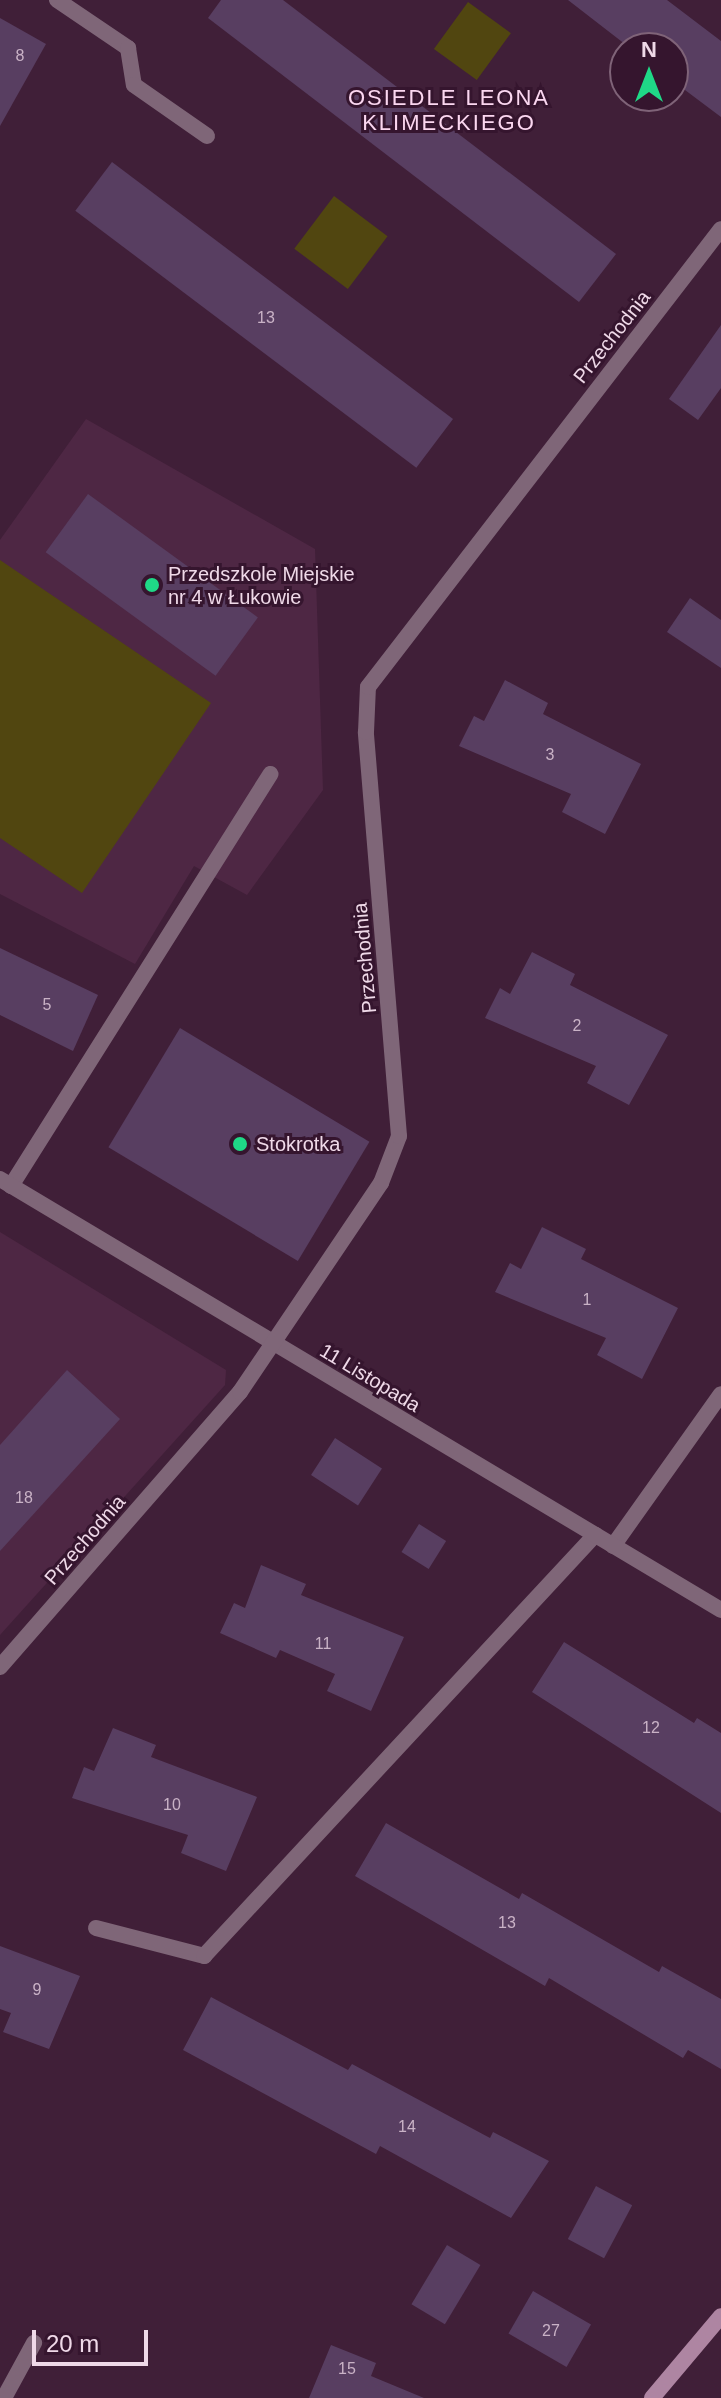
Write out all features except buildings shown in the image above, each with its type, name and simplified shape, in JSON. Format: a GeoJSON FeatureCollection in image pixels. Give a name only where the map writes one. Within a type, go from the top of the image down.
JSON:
{"type":"FeatureCollection","features":[{"type":"Feature","properties":{"kind":"main road"},"geometry":{"type":"LineString","coordinates":[[652,2398],[721,2316]]}},
{"type":"Feature","properties":{"kind":"street"},"geometry":{"type":"LineString","coordinates":[[57,0],[128,48],[134,85],[207,136]]}},
{"type":"Feature","properties":{"kind":"street","name":"Przechodnia"},"geometry":{"type":"LineString","coordinates":[[0,1667],[240,1392],[381,1183],[399,1136],[366,732],[368,687],[721,229]]}},
{"type":"Feature","properties":{"kind":"street"},"geometry":{"type":"LineString","coordinates":[[6,1182],[270,774]]}},
{"type":"Feature","properties":{"kind":"street","name":"11 Listopada"},"geometry":{"type":"LineString","coordinates":[[6,1182],[721,1610]]}},
{"type":"Feature","properties":{"kind":"street"},"geometry":{"type":"LineString","coordinates":[[613,1546],[721,1394]]}},
{"type":"Feature","properties":{"kind":"street"},"geometry":{"type":"LineString","coordinates":[[96,1928],[204,1956],[595,1535]]}},
{"type":"Feature","properties":{"kind":"street"},"geometry":{"type":"LineString","coordinates":[[4,2398],[34,2343]]}},
{"type":"Feature","properties":{"kind":"shaded area"},"geometry":{"type":"Polygon","coordinates":[[[468,2],[511,33],[477,80],[434,49],[468,2]]]}},
{"type":"Feature","properties":{"kind":"shaded area"},"geometry":{"type":"Polygon","coordinates":[[[334,196],[388,236],[348,289],[294,249],[334,196]]]}},
{"type":"Feature","properties":{"kind":"shaded area"},"geometry":{"type":"Polygon","coordinates":[[[86,419],[315,549],[323,790],[247,895],[194,866],[135,964],[0,894],[0,540],[86,419]]]}},
{"type":"Feature","properties":{"kind":"shaded area"},"geometry":{"type":"Polygon","coordinates":[[[0,560],[211,703],[82,893],[0,838],[0,560]]]}},
{"type":"Feature","properties":{"kind":"shaded area"},"geometry":{"type":"Polygon","coordinates":[[[0,1232],[226,1370],[225,1385],[0,1635],[0,1232]]]}},
{"type":"Feature","properties":{"kind":"place","name":"Przedszkole Miejskie nr 4 w Łukowie"},"geometry":{"type":"Point","coordinates":[152,585]}},
{"type":"Feature","properties":{"kind":"place","name":"Stokrotka"},"geometry":{"type":"Point","coordinates":[240,1144]}},
{"type":"Feature","properties":{"kind":"district","name":"OSIEDLE LEONA KLIMECKIEGO"},"geometry":{"type":"Point","coordinates":[449,110]}}]}
